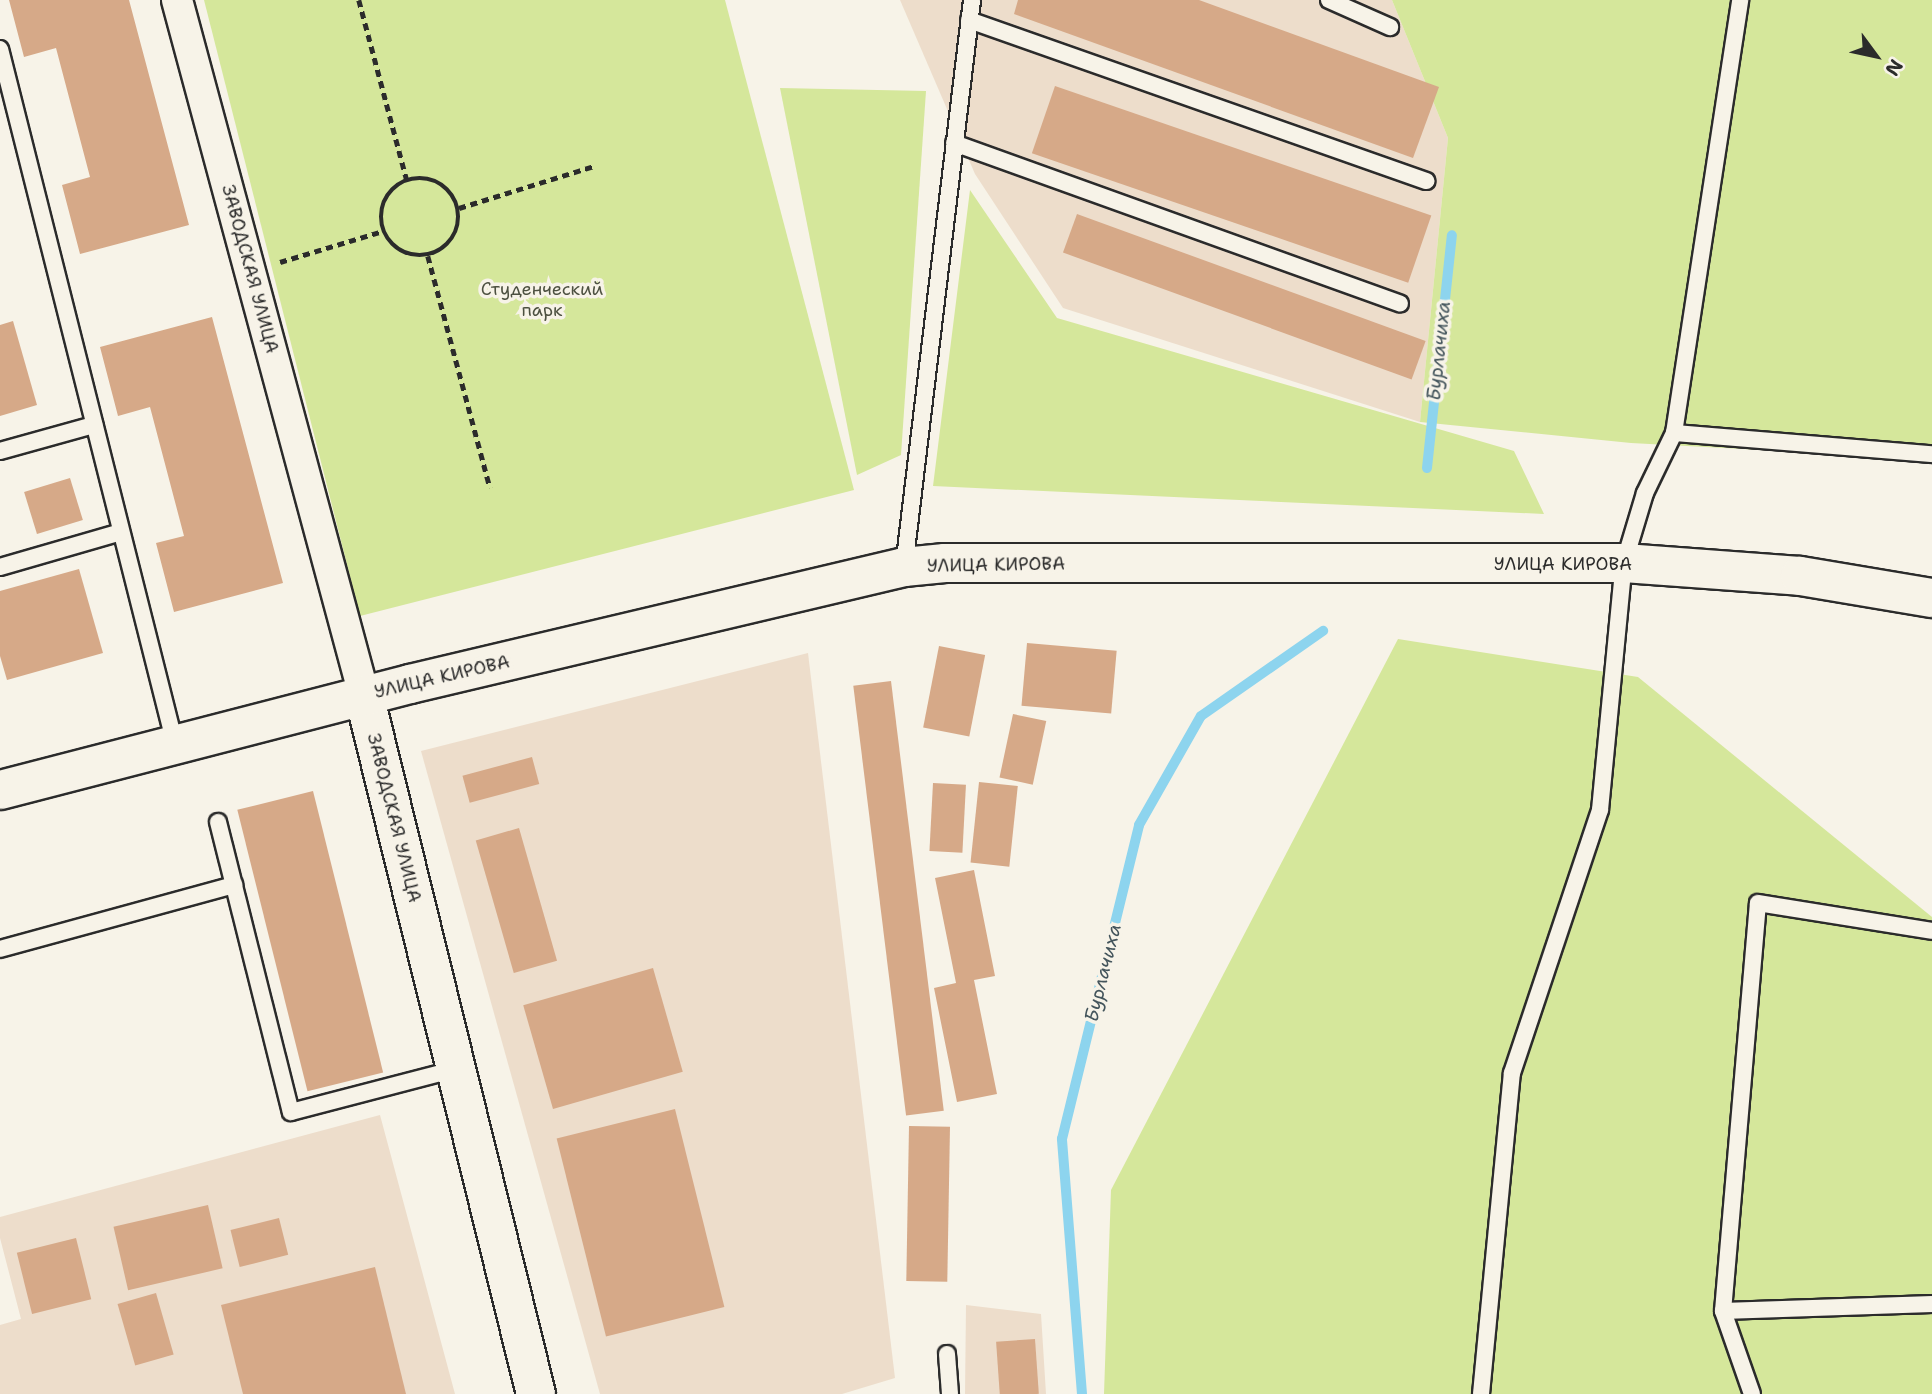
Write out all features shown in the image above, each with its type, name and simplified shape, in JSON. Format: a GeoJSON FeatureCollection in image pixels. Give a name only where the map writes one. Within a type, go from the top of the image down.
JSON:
{"type":"FeatureCollection","features":[{"type":"Feature","properties":{"kind":"street","name":"ЗАВОДСКАЯ УЛИЦА"},"geometry":{"type":"LineString","coordinates":[[177,0],[364,695],[536,1394]]}},
{"type":"Feature","properties":{"kind":"street","name":"УЛИЦА КИРОВА"},"geometry":{"type":"LineString","coordinates":[[0,790],[364,695],[904,568],[945,563],[1624,563],[1800,576],[1932,598]]}},
{"type":"Feature","properties":{"kind":"lane"},"geometry":{"type":"LineString","coordinates":[[904,568],[972,0]]}},
{"type":"Feature","properties":{"kind":"lane"},"geometry":{"type":"LineString","coordinates":[[1329,0],[1390,27]]}},
{"type":"Feature","properties":{"kind":"lane"},"geometry":{"type":"LineString","coordinates":[[1481,1394],[1512,1073],[1600,810],[1624,563],[1645,493],[1674,433],[1740,0]]}},
{"type":"Feature","properties":{"kind":"lane"},"geometry":{"type":"LineString","coordinates":[[969,20],[1426,181]]}},
{"type":"Feature","properties":{"kind":"lane"},"geometry":{"type":"LineString","coordinates":[[0,49],[174,744]]}},
{"type":"Feature","properties":{"kind":"lane"},"geometry":{"type":"LineString","coordinates":[[954,143],[1400,304]]}},
{"type":"Feature","properties":{"kind":"lane"},"geometry":{"type":"LineString","coordinates":[[0,452],[94,425]]}},
{"type":"Feature","properties":{"kind":"lane"},"geometry":{"type":"LineString","coordinates":[[1674,433],[1932,454]]}},
{"type":"Feature","properties":{"kind":"lane"},"geometry":{"type":"LineString","coordinates":[[0,567],[121,532]]}},
{"type":"Feature","properties":{"kind":"lane"},"geometry":{"type":"LineString","coordinates":[[218,822],[291,1112],[456,1069]]}},
{"type":"Feature","properties":{"kind":"lane"},"geometry":{"type":"LineString","coordinates":[[0,949],[234,885]]}},
{"type":"Feature","properties":{"kind":"lane"},"geometry":{"type":"LineString","coordinates":[[1752,1394],[1723,1311],[1758,903],[1932,931]]}},
{"type":"Feature","properties":{"kind":"lane"},"geometry":{"type":"LineString","coordinates":[[1723,1311],[1932,1304]]}},
{"type":"Feature","properties":{"kind":"lane"},"geometry":{"type":"LineString","coordinates":[[947,1354],[950,1394]]}},
{"type":"Feature","properties":{"kind":"path"},"geometry":{"type":"LineString","coordinates":[[359,0],[407,180]]}},
{"type":"Feature","properties":{"kind":"path"},"geometry":{"type":"LineString","coordinates":[[460,208],[594,166]]}},
{"type":"Feature","properties":{"kind":"path"},"geometry":{"type":"LineString","coordinates":[[427,177],[447,187],[460,208],[458,230],[446,248],[428,256],[402,253],[383,231],[380,216],[386,195],[407,180],[427,177]]}},
{"type":"Feature","properties":{"kind":"path"},"geometry":{"type":"LineString","coordinates":[[250,272],[383,231]]}},
{"type":"Feature","properties":{"kind":"path"},"geometry":{"type":"LineString","coordinates":[[428,256],[490,488]]}},
{"type":"Feature","properties":{"kind":"shaded area"},"geometry":{"type":"Polygon","coordinates":[[[900,0],[1392,0],[1448,138],[1420,422],[1063,308],[975,174],[900,0]]]}},
{"type":"Feature","properties":{"kind":"shaded area"},"geometry":{"type":"Polygon","coordinates":[[[808,653],[895,1378],[842,1394],[600,1394],[421,751],[808,653]]]}},
{"type":"Feature","properties":{"kind":"shaded area"},"geometry":{"type":"Polygon","coordinates":[[[380,1115],[455,1394],[0,1394],[0,1325],[21,1319],[0,1238],[0,1217],[380,1115]]]}},
{"type":"Feature","properties":{"kind":"shaded area"},"geometry":{"type":"Polygon","coordinates":[[[966,1305],[1041,1314],[1046,1394],[965,1394],[966,1305]]]}},
{"type":"Feature","properties":{"kind":"green space","name":"Студенческий парк"},"geometry":{"type":"Polygon","coordinates":[[[204,0],[725,0],[854,490],[360,616],[204,0]]]}},
{"type":"Feature","properties":{"kind":"green space"},"geometry":{"type":"Polygon","coordinates":[[[1392,0],[1932,0],[1932,459],[1631,443],[1420,422],[1448,138],[1392,0]]]}},
{"type":"Feature","properties":{"kind":"green space"},"geometry":{"type":"Polygon","coordinates":[[[780,88],[926,91],[901,455],[857,475],[780,88]]]}},
{"type":"Feature","properties":{"kind":"green space"},"geometry":{"type":"Polygon","coordinates":[[[970,190],[1057,318],[1514,451],[1544,514],[933,486],[970,190]]]}},
{"type":"Feature","properties":{"kind":"green space"},"geometry":{"type":"Polygon","coordinates":[[[1398,639],[1638,677],[1932,917],[1932,1394],[1104,1394],[1111,1190],[1398,639]]]}},
{"type":"Feature","properties":{"kind":"building"},"geometry":{"type":"Polygon","coordinates":[[[9,0],[129,0],[189,225],[80,254],[62,185],[90,177],[56,48],[24,57],[9,0]]]}},
{"type":"Feature","properties":{"kind":"building"},"geometry":{"type":"Polygon","coordinates":[[[1018,0],[1199,0],[1439,87],[1413,158],[1014,14],[1018,0]]]}},
{"type":"Feature","properties":{"kind":"building"},"geometry":{"type":"Polygon","coordinates":[[[1055,86],[1431,216],[1408,283],[1032,153],[1055,86]]]}},
{"type":"Feature","properties":{"kind":"building"},"geometry":{"type":"Polygon","coordinates":[[[1077,214],[1426,341],[1412,379],[1063,253],[1077,214]]]}},
{"type":"Feature","properties":{"kind":"building"},"geometry":{"type":"Polygon","coordinates":[[[212,317],[283,583],[174,612],[156,543],[184,536],[150,407],[118,416],[100,347],[212,317]]]}},
{"type":"Feature","properties":{"kind":"building"},"geometry":{"type":"Polygon","coordinates":[[[13,321],[37,405],[0,416],[0,325],[13,321]]]}},
{"type":"Feature","properties":{"kind":"building"},"geometry":{"type":"Polygon","coordinates":[[[70,478],[83,520],[37,534],[24,492],[70,478]]]}},
{"type":"Feature","properties":{"kind":"building"},"geometry":{"type":"Polygon","coordinates":[[[79,569],[103,653],[7,680],[0,656],[0,591],[79,569]]]}},
{"type":"Feature","properties":{"kind":"building"},"geometry":{"type":"Polygon","coordinates":[[[1027,643],[1117,651],[1111,714],[1022,706],[1027,643]]]}},
{"type":"Feature","properties":{"kind":"building"},"geometry":{"type":"Polygon","coordinates":[[[939,646],[985,655],[969,736],[923,727],[939,646]]]}},
{"type":"Feature","properties":{"kind":"building"},"geometry":{"type":"Polygon","coordinates":[[[891,681],[944,1111],[906,1115],[853,686],[891,681]]]}},
{"type":"Feature","properties":{"kind":"building"},"geometry":{"type":"Polygon","coordinates":[[[1013,714],[1046,721],[1033,785],[999,778],[1013,714]]]}},
{"type":"Feature","properties":{"kind":"building"},"geometry":{"type":"Polygon","coordinates":[[[532,757],[539,784],[470,803],[462,776],[532,757]]]}},
{"type":"Feature","properties":{"kind":"building"},"geometry":{"type":"Polygon","coordinates":[[[979,782],[1018,786],[1009,867],[971,863],[979,782]]]}},
{"type":"Feature","properties":{"kind":"building"},"geometry":{"type":"Polygon","coordinates":[[[933,783],[966,785],[962,853],[929,851],[933,783]]]}},
{"type":"Feature","properties":{"kind":"building"},"geometry":{"type":"Polygon","coordinates":[[[313,791],[383,1072],[307,1091],[237,810],[313,791]]]}},
{"type":"Feature","properties":{"kind":"building"},"geometry":{"type":"Polygon","coordinates":[[[519,828],[557,961],[514,973],[476,840],[519,828]]]}},
{"type":"Feature","properties":{"kind":"building"},"geometry":{"type":"Polygon","coordinates":[[[974,870],[995,976],[974,980],[997,1094],[957,1102],[934,988],[956,983],[935,878],[974,870]]]}},
{"type":"Feature","properties":{"kind":"building"},"geometry":{"type":"Polygon","coordinates":[[[653,968],[683,1072],[553,1109],[523,1005],[653,968]]]}},
{"type":"Feature","properties":{"kind":"building"},"geometry":{"type":"Polygon","coordinates":[[[675,1109],[724,1307],[606,1336],[557,1139],[675,1109]]]}},
{"type":"Feature","properties":{"kind":"building"},"geometry":{"type":"Polygon","coordinates":[[[909,1126],[950,1127],[947,1282],[906,1281],[909,1126]]]}},
{"type":"Feature","properties":{"kind":"building"},"geometry":{"type":"Polygon","coordinates":[[[208,1205],[223,1268],[128,1290],[113,1227],[208,1205]]]}},
{"type":"Feature","properties":{"kind":"building"},"geometry":{"type":"Polygon","coordinates":[[[279,1218],[288,1255],[240,1267],[230,1230],[279,1218]]]}},
{"type":"Feature","properties":{"kind":"building"},"geometry":{"type":"Polygon","coordinates":[[[76,1238],[91,1299],[32,1314],[17,1253],[76,1238]]]}},
{"type":"Feature","properties":{"kind":"building"},"geometry":{"type":"Polygon","coordinates":[[[375,1267],[406,1394],[243,1394],[221,1305],[375,1267]]]}},
{"type":"Feature","properties":{"kind":"building"},"geometry":{"type":"Polygon","coordinates":[[[156,1293],[174,1355],[135,1366],[118,1304],[156,1293]]]}},
{"type":"Feature","properties":{"kind":"building"},"geometry":{"type":"Polygon","coordinates":[[[1035,1339],[1039,1394],[1000,1394],[996,1342],[1035,1339]]]}},
{"type":"Feature","properties":{"kind":"waterway","name":"Бурлачиха"},"geometry":{"type":"LineString","coordinates":[[1427,468],[1452,235]]}},
{"type":"Feature","properties":{"kind":"waterway","name":"Бурлачиха"},"geometry":{"type":"LineString","coordinates":[[1082,1394],[1062,1139],[1139,825],[1201,716],[1323,631]]}}]}
